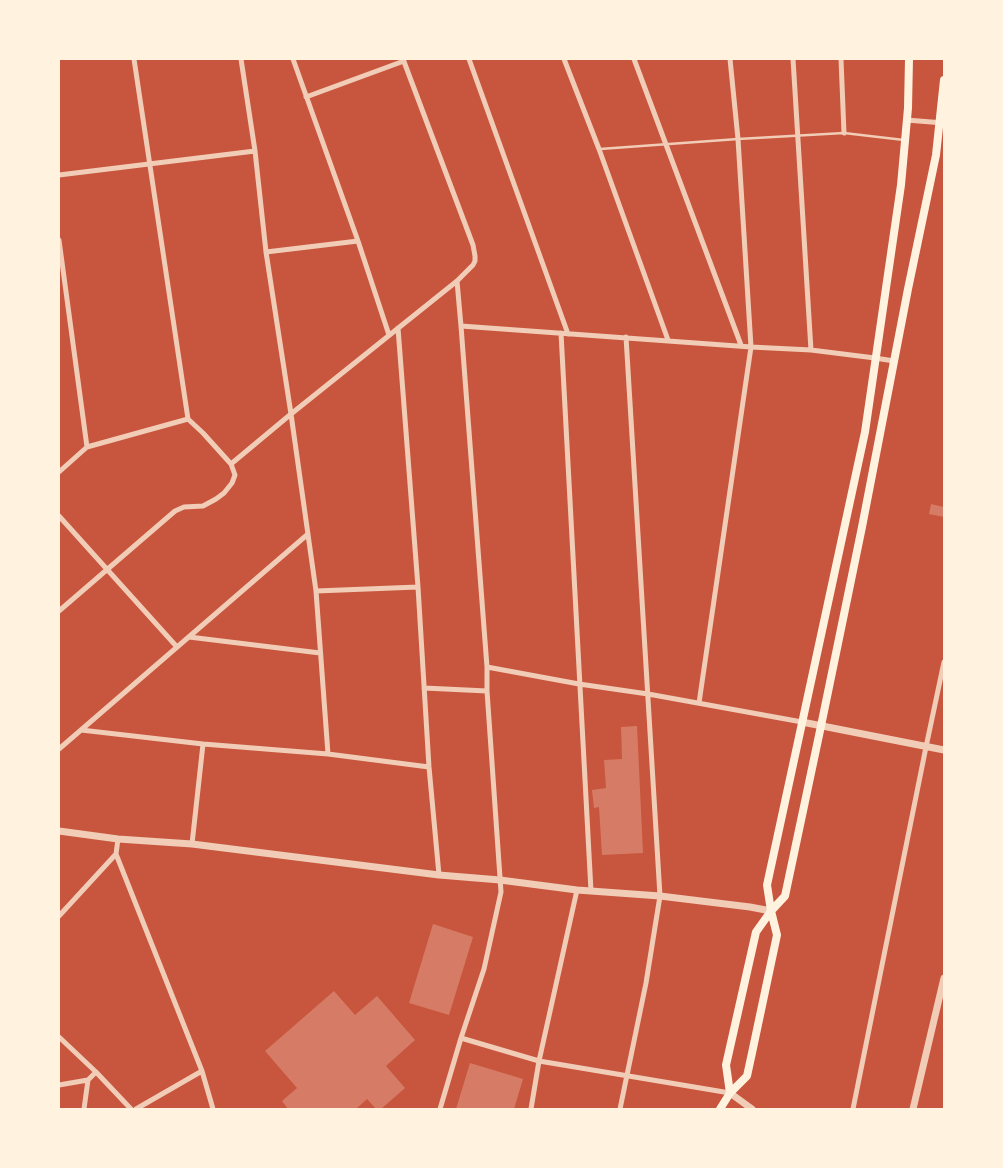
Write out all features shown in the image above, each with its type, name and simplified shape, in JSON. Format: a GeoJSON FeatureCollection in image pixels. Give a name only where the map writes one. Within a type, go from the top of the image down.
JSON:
{"type":"FeatureCollection","features":[{"type":"Feature","properties":{"kind":"main road"},"geometry":{"type":"LineString","coordinates":[[720,1109],[730,1093],[747,1076],[777,935],[766,885],[864,432],[900,185],[908,108],[909,59]]}},
{"type":"Feature","properties":{"kind":"main road"},"geometry":{"type":"LineString","coordinates":[[730,1093],[726,1065],[756,932],[785,896],[821,726],[936,156],[942,123],[944,80]]}},
{"type":"Feature","properties":{"kind":"street"},"geometry":{"type":"LineString","coordinates":[[59,611],[175,511],[184,507],[203,506],[216,499],[232,483],[235,475],[231,464],[188,419],[134,59]]}},
{"type":"Feature","properties":{"kind":"street"},"geometry":{"type":"LineString","coordinates":[[242,59],[255,151],[266,252],[316,590],[328,754]]}},
{"type":"Feature","properties":{"kind":"street"},"geometry":{"type":"LineString","coordinates":[[293,59],[358,241],[389,335]]}},
{"type":"Feature","properties":{"kind":"street"},"geometry":{"type":"LineString","coordinates":[[469,59],[568,334]]}},
{"type":"Feature","properties":{"kind":"street"},"geometry":{"type":"LineString","coordinates":[[564,59],[599,149],[668,340]]}},
{"type":"Feature","properties":{"kind":"street"},"geometry":{"type":"LineString","coordinates":[[634,59],[741,345]]}},
{"type":"Feature","properties":{"kind":"street"},"geometry":{"type":"LineString","coordinates":[[726,59],[730,72]]}},
{"type":"Feature","properties":{"kind":"street"},"geometry":{"type":"LineString","coordinates":[[699,703],[752,347],[738,139],[730,59]]}},
{"type":"Feature","properties":{"kind":"street"},"geometry":{"type":"LineString","coordinates":[[793,59],[811,350]]}},
{"type":"Feature","properties":{"kind":"street"},"geometry":{"type":"LineString","coordinates":[[840,59],[844,134]]}},
{"type":"Feature","properties":{"kind":"street"},"geometry":{"type":"LineString","coordinates":[[231,464],[457,281],[475,261],[474,250],[404,60],[306,97]]}},
{"type":"Feature","properties":{"kind":"street"},"geometry":{"type":"LineString","coordinates":[[906,120],[942,123]]}},
{"type":"Feature","properties":{"kind":"street"},"geometry":{"type":"LineString","coordinates":[[59,176],[255,151]]}},
{"type":"Feature","properties":{"kind":"street"},"geometry":{"type":"LineString","coordinates":[[59,240],[87,447]]}},
{"type":"Feature","properties":{"kind":"street"},"geometry":{"type":"LineString","coordinates":[[266,252],[358,241]]}},
{"type":"Feature","properties":{"kind":"street"},"geometry":{"type":"LineString","coordinates":[[440,1109],[460,1038],[484,968],[501,892],[487,667],[457,281]]}},
{"type":"Feature","properties":{"kind":"street"},"geometry":{"type":"LineString","coordinates":[[461,326],[811,350],[894,361]]}},
{"type":"Feature","properties":{"kind":"street"},"geometry":{"type":"LineString","coordinates":[[398,328],[418,587],[429,767],[439,874]]}},
{"type":"Feature","properties":{"kind":"street"},"geometry":{"type":"LineString","coordinates":[[561,333],[591,891]]}},
{"type":"Feature","properties":{"kind":"street"},"geometry":{"type":"LineString","coordinates":[[620,1109],[646,983],[660,896],[626,338]]}},
{"type":"Feature","properties":{"kind":"street"},"geometry":{"type":"LineString","coordinates":[[59,472],[87,447],[188,419]]}},
{"type":"Feature","properties":{"kind":"street"},"geometry":{"type":"LineString","coordinates":[[59,516],[177,647]]}},
{"type":"Feature","properties":{"kind":"street"},"geometry":{"type":"LineString","coordinates":[[59,749],[308,534]]}},
{"type":"Feature","properties":{"kind":"street"},"geometry":{"type":"LineString","coordinates":[[316,590],[418,587]]}},
{"type":"Feature","properties":{"kind":"street"},"geometry":{"type":"LineString","coordinates":[[189,637],[320,653]]}},
{"type":"Feature","properties":{"kind":"street"},"geometry":{"type":"LineString","coordinates":[[852,1109],[944,662]]}},
{"type":"Feature","properties":{"kind":"street"},"geometry":{"type":"LineString","coordinates":[[487,667],[699,703],[944,750]]}},
{"type":"Feature","properties":{"kind":"street"},"geometry":{"type":"LineString","coordinates":[[424,688],[487,691]]}},
{"type":"Feature","properties":{"kind":"street"},"geometry":{"type":"LineString","coordinates":[[81,730],[203,744],[328,754],[429,767]]}},
{"type":"Feature","properties":{"kind":"street"},"geometry":{"type":"LineString","coordinates":[[192,844],[203,744]]}},
{"type":"Feature","properties":{"kind":"street"},"geometry":{"type":"LineString","coordinates":[[59,831],[118,839],[192,844],[577,890],[660,896],[771,911]]}},
{"type":"Feature","properties":{"kind":"street"},"geometry":{"type":"LineString","coordinates":[[118,839],[116,854],[202,1071],[213,1109]]}},
{"type":"Feature","properties":{"kind":"street"},"geometry":{"type":"LineString","coordinates":[[59,916],[116,854]]}},
{"type":"Feature","properties":{"kind":"street"},"geometry":{"type":"LineString","coordinates":[[531,1109],[539,1061],[577,890]]}},
{"type":"Feature","properties":{"kind":"street"},"geometry":{"type":"LineString","coordinates":[[913,1109],[944,978]]}},
{"type":"Feature","properties":{"kind":"street"},"geometry":{"type":"LineString","coordinates":[[59,1038],[96,1072],[131,1109]]}},
{"type":"Feature","properties":{"kind":"street"},"geometry":{"type":"LineString","coordinates":[[460,1038],[539,1061],[730,1093],[752,1109]]}},
{"type":"Feature","properties":{"kind":"street"},"geometry":{"type":"LineString","coordinates":[[136,1109],[202,1071]]}},
{"type":"Feature","properties":{"kind":"street"},"geometry":{"type":"LineString","coordinates":[[59,1085],[88,1080],[96,1072]]}},
{"type":"Feature","properties":{"kind":"street"},"geometry":{"type":"LineString","coordinates":[[84,1109],[88,1080]]}},
{"type":"Feature","properties":{"kind":"lane"},"geometry":{"type":"LineString","coordinates":[[599,149],[844,134],[904,140]]}},
{"type":"Feature","properties":{"kind":"building"},"geometry":{"type":"Polygon","coordinates":[[[931,504],[944,507],[944,517],[929,514],[931,504]]]}},
{"type":"Feature","properties":{"kind":"building"},"geometry":{"type":"Polygon","coordinates":[[[637,726],[643,853],[602,855],[599,807],[594,808],[592,790],[606,788],[604,760],[622,759],[621,727],[637,726]]]}},
{"type":"Feature","properties":{"kind":"building"},"geometry":{"type":"Polygon","coordinates":[[[433,924],[473,937],[449,1015],[409,1003],[433,924]]]}},
{"type":"Feature","properties":{"kind":"building"},"geometry":{"type":"Polygon","coordinates":[[[334,991],[355,1015],[377,996],[415,1040],[386,1066],[405,1088],[381,1109],[376,1109],[367,1099],[356,1109],[288,1109],[282,1101],[297,1088],[265,1051],[334,991]]]}},
{"type":"Feature","properties":{"kind":"building"},"geometry":{"type":"Polygon","coordinates":[[[470,1063],[523,1079],[514,1109],[456,1109],[470,1063]]]}}]}
